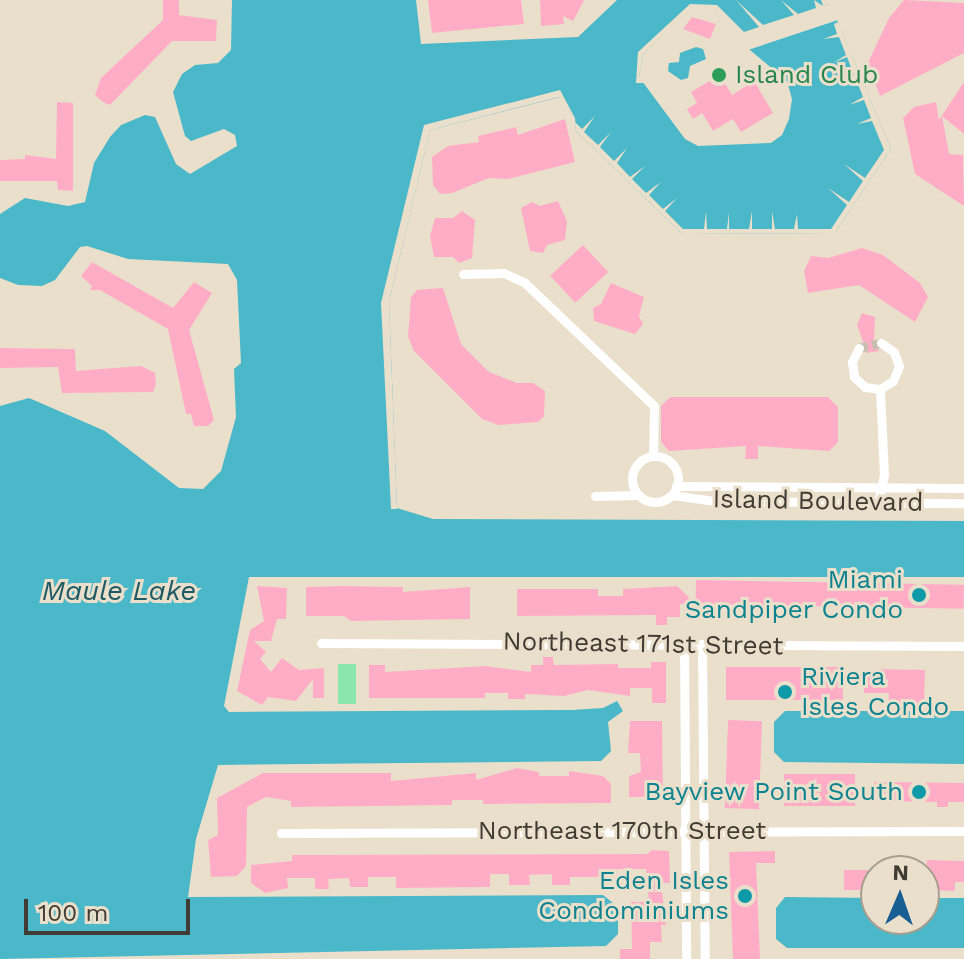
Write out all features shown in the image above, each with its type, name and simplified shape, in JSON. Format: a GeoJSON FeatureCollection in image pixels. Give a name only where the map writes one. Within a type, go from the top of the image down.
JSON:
{"type":"FeatureCollection","features":[{"type":"Feature","properties":{"kind":"street"},"geometry":{"type":"LineString","coordinates":[[463,274],[504,273],[525,283],[654,406],[653,456],[635,468],[632,482],[638,495]]}},
{"type":"Feature","properties":{"kind":"street"},"geometry":{"type":"LineString","coordinates":[[859,348],[852,362],[854,377],[865,387],[880,389],[893,381],[899,366],[894,352],[881,343]]}},
{"type":"Feature","properties":{"kind":"street"},"geometry":{"type":"LineString","coordinates":[[878,503],[880,389]]}},
{"type":"Feature","properties":{"kind":"street","name":"Island Boulevard"},"geometry":{"type":"LineString","coordinates":[[653,456],[674,466],[674,490]]}},
{"type":"Feature","properties":{"kind":"street","name":"Island Boulevard"},"geometry":{"type":"LineString","coordinates":[[595,496],[638,495],[658,502],[674,490],[964,488]]}},
{"type":"Feature","properties":{"kind":"street","name":"Island Boulevard"},"geometry":{"type":"LineString","coordinates":[[674,490],[714,501],[964,503]]}},
{"type":"Feature","properties":{"kind":"street","name":"Northeast 171st Street"},"geometry":{"type":"LineString","coordinates":[[321,643],[964,646]]}},
{"type":"Feature","properties":{"kind":"street"},"geometry":{"type":"LineString","coordinates":[[684,643],[686,959]]}},
{"type":"Feature","properties":{"kind":"street"},"geometry":{"type":"LineString","coordinates":[[702,644],[705,959]]}},
{"type":"Feature","properties":{"kind":"street","name":"Northeast 170th Street"},"geometry":{"type":"LineString","coordinates":[[281,833],[964,831]]}},
{"type":"Feature","properties":{"kind":"green space"},"geometry":{"type":"Polygon","coordinates":[[[338,664],[356,664],[356,704],[338,704],[338,664]]]}},
{"type":"Feature","properties":{"kind":"water","name":"Maule Lake"},"geometry":{"type":"Polygon","coordinates":[[[232,0],[416,0],[421,44],[578,37],[617,0],[821,0],[823,6],[829,4],[837,20],[891,149],[835,233],[682,234],[576,131],[575,118],[560,97],[430,130],[389,302],[397,508],[433,519],[964,521],[964,577],[249,577],[224,706],[229,712],[572,710],[603,708],[617,701],[623,711],[608,722],[611,751],[601,761],[218,765],[196,839],[188,897],[603,895],[618,907],[618,934],[606,946],[0,959],[0,406],[29,398],[105,431],[179,488],[203,489],[221,471],[236,417],[234,369],[241,363],[237,280],[228,264],[128,259],[87,246],[80,247],[55,280],[42,286],[18,285],[0,278],[0,214],[25,198],[68,206],[85,202],[94,163],[110,137],[121,125],[145,115],[155,117],[176,164],[190,174],[237,146],[235,135],[224,129],[191,141],[185,136],[173,92],[182,74],[195,65],[218,63],[231,50],[232,0]],[[686,11],[643,55],[639,77],[685,139],[698,146],[771,143],[782,135],[789,119],[792,99],[787,81],[738,40],[714,11],[686,11]]]}},
{"type":"Feature","properties":{"kind":"water"},"geometry":{"type":"Polygon","coordinates":[[[696,47],[703,49],[706,59],[690,66],[688,78],[681,80],[668,71],[669,63],[679,62],[680,53],[696,47]]]}},
{"type":"Feature","properties":{"kind":"water"},"geometry":{"type":"Polygon","coordinates":[[[785,711],[964,711],[964,764],[784,762],[774,752],[774,722],[785,711]]]}},
{"type":"Feature","properties":{"kind":"water"},"geometry":{"type":"Polygon","coordinates":[[[785,897],[860,898],[860,935],[940,935],[940,898],[964,898],[964,948],[787,948],[776,939],[776,908],[785,897]]]}},
{"type":"Feature","properties":{"kind":"pier"},"geometry":{"type":"Polygon","coordinates":[[[736,0],[763,25],[794,15],[781,0],[798,14],[816,8],[814,0],[823,6],[833,3],[841,19],[745,51],[714,11],[687,11],[643,55],[639,77],[644,83],[636,83],[638,52],[690,4],[717,5],[744,32],[759,27],[736,0]]]}},
{"type":"Feature","properties":{"kind":"pier"},"geometry":{"type":"Polygon","coordinates":[[[838,22],[891,149],[835,233],[682,234],[576,131],[575,122],[582,129],[595,116],[584,132],[598,145],[611,132],[600,147],[614,161],[627,148],[617,163],[630,177],[645,166],[632,179],[646,193],[661,182],[649,195],[663,209],[677,198],[665,211],[683,229],[704,229],[706,211],[707,229],[727,229],[729,212],[729,229],[749,229],[752,211],[752,229],[772,229],[772,211],[775,229],[794,229],[797,214],[798,229],[831,229],[847,205],[828,188],[849,202],[863,181],[844,164],[865,178],[884,150],[872,121],[857,124],[871,118],[864,100],[849,105],[863,97],[856,79],[840,82],[854,75],[847,57],[833,63],[846,55],[839,37],[823,39],[837,34],[834,24],[838,22]]]}},
{"type":"Feature","properties":{"kind":"pier"},"geometry":{"type":"Polygon","coordinates":[[[560,90],[575,118],[559,97],[430,130],[389,302],[397,509],[391,509],[381,303],[424,125],[560,90]]]}},
{"type":"Feature","properties":{"kind":"building"},"geometry":{"type":"Polygon","coordinates":[[[163,0],[179,0],[179,15],[217,20],[216,41],[172,41],[110,105],[103,102],[95,95],[101,78],[163,20],[163,0]]]}},
{"type":"Feature","properties":{"kind":"building"},"geometry":{"type":"Polygon","coordinates":[[[428,0],[521,0],[524,24],[432,33],[428,0]]]}},
{"type":"Feature","properties":{"kind":"building"},"geometry":{"type":"Polygon","coordinates":[[[540,0],[584,0],[573,21],[563,16],[564,24],[541,26],[540,0]]]}},
{"type":"Feature","properties":{"kind":"building"},"geometry":{"type":"Polygon","coordinates":[[[904,0],[964,3],[964,53],[880,96],[872,75],[876,68],[867,65],[889,18],[904,0]]]}},
{"type":"Feature","properties":{"kind":"building"},"geometry":{"type":"Polygon","coordinates":[[[692,17],[716,24],[710,39],[683,29],[692,17]]]}},
{"type":"Feature","properties":{"kind":"building"},"geometry":{"type":"Polygon","coordinates":[[[720,75],[732,95],[754,81],[773,113],[741,132],[733,119],[713,131],[702,113],[693,119],[687,109],[697,103],[691,92],[720,75]]]}},
{"type":"Feature","properties":{"kind":"building"},"geometry":{"type":"Polygon","coordinates":[[[964,82],[964,134],[942,116],[949,154],[963,155],[964,206],[915,174],[903,118],[914,107],[936,102],[939,120],[964,82]]]}},
{"type":"Feature","properties":{"kind":"building"},"geometry":{"type":"Polygon","coordinates":[[[57,102],[73,103],[73,191],[58,190],[57,181],[0,181],[0,160],[25,159],[25,155],[56,159],[57,102]]]}},
{"type":"Feature","properties":{"kind":"building"},"geometry":{"type":"Polygon","coordinates":[[[565,119],[575,162],[508,179],[489,178],[452,193],[440,194],[433,185],[432,157],[448,146],[479,142],[478,136],[516,127],[518,135],[565,119]]]}},
{"type":"Feature","properties":{"kind":"building"},"geometry":{"type":"Polygon","coordinates":[[[558,201],[567,221],[565,240],[547,245],[543,253],[530,251],[521,208],[532,202],[540,206],[558,201]]]}},
{"type":"Feature","properties":{"kind":"building"},"geometry":{"type":"Polygon","coordinates":[[[462,211],[475,220],[472,258],[459,263],[453,257],[434,257],[430,236],[435,218],[453,218],[462,211]]]}},
{"type":"Feature","properties":{"kind":"building"},"geometry":{"type":"Polygon","coordinates":[[[583,245],[608,272],[575,303],[550,276],[583,245]]]}},
{"type":"Feature","properties":{"kind":"building"},"geometry":{"type":"Polygon","coordinates":[[[862,248],[883,255],[920,283],[928,297],[915,322],[859,285],[808,293],[804,271],[811,256],[828,258],[862,248]]]}},
{"type":"Feature","properties":{"kind":"building"},"geometry":{"type":"Polygon","coordinates":[[[92,262],[173,308],[194,282],[212,293],[189,330],[214,420],[208,426],[194,426],[191,414],[186,414],[168,329],[100,290],[90,290],[92,286],[81,276],[92,262]]]}},
{"type":"Feature","properties":{"kind":"building"},"geometry":{"type":"Polygon","coordinates":[[[611,283],[644,297],[639,316],[643,324],[635,334],[594,321],[593,308],[601,304],[611,283]]]}},
{"type":"Feature","properties":{"kind":"building"},"geometry":{"type":"Polygon","coordinates":[[[443,288],[461,344],[489,372],[517,383],[533,383],[545,391],[544,416],[538,422],[499,425],[482,419],[414,351],[408,336],[411,297],[417,290],[443,288]]]}},
{"type":"Feature","properties":{"kind":"building"},"geometry":{"type":"Polygon","coordinates":[[[862,313],[875,317],[874,343],[879,351],[867,353],[857,325],[862,313]]]}},
{"type":"Feature","properties":{"kind":"building"},"geometry":{"type":"Polygon","coordinates":[[[0,348],[75,349],[76,371],[141,366],[155,373],[156,384],[153,392],[62,393],[58,367],[0,368],[0,348]]]}},
{"type":"Feature","properties":{"kind":"building"},"geometry":{"type":"Polygon","coordinates":[[[670,397],[828,397],[838,407],[838,442],[829,451],[758,446],[758,459],[745,459],[746,446],[669,451],[661,442],[661,406],[670,397]]]}},
{"type":"Feature","properties":{"kind":"building"},"geometry":{"type":"Polygon","coordinates":[[[696,580],[964,585],[964,609],[696,604],[696,580]]]}},
{"type":"Feature","properties":{"kind":"building"},"geometry":{"type":"Polygon","coordinates":[[[257,586],[287,588],[286,619],[277,619],[271,641],[254,641],[266,652],[260,659],[271,672],[282,658],[299,670],[324,668],[324,698],[313,698],[313,679],[296,701],[268,697],[262,705],[237,691],[250,630],[264,621],[257,586]]]}},
{"type":"Feature","properties":{"kind":"building"},"geometry":{"type":"Polygon","coordinates":[[[677,586],[696,604],[680,604],[680,617],[667,617],[667,625],[656,625],[656,615],[517,616],[517,589],[598,589],[598,596],[623,596],[623,589],[677,586]]]}},
{"type":"Feature","properties":{"kind":"building"},"geometry":{"type":"Polygon","coordinates":[[[306,587],[403,587],[403,592],[470,587],[470,619],[351,621],[344,616],[306,616],[306,587]]]}},
{"type":"Feature","properties":{"kind":"building"},"geometry":{"type":"Polygon","coordinates":[[[543,657],[553,657],[554,665],[618,664],[618,668],[651,668],[651,662],[666,662],[666,703],[652,703],[652,688],[630,688],[630,696],[588,690],[564,696],[525,694],[525,699],[508,699],[508,693],[485,693],[485,698],[369,698],[369,665],[385,665],[385,672],[485,666],[531,672],[531,665],[543,665],[543,657]]]}},
{"type":"Feature","properties":{"kind":"building","name":"Riviera Isles Condo"},"geometry":{"type":"Polygon","coordinates":[[[726,667],[843,667],[843,700],[726,700],[726,667]]]}},
{"type":"Feature","properties":{"kind":"building"},"geometry":{"type":"Polygon","coordinates":[[[864,669],[925,670],[924,706],[888,705],[889,693],[864,693],[864,669]]]}},
{"type":"Feature","properties":{"kind":"building"},"geometry":{"type":"Polygon","coordinates":[[[728,720],[762,721],[759,809],[725,808],[728,720]]]}},
{"type":"Feature","properties":{"kind":"building"},"geometry":{"type":"Polygon","coordinates":[[[630,721],[662,721],[663,794],[629,797],[629,776],[641,772],[640,753],[628,753],[630,721]]]}},
{"type":"Feature","properties":{"kind":"building"},"geometry":{"type":"Polygon","coordinates":[[[517,768],[539,772],[539,776],[569,776],[569,771],[603,776],[611,784],[611,803],[483,804],[483,800],[452,800],[452,805],[291,807],[291,801],[266,797],[247,807],[246,866],[237,876],[211,877],[208,840],[218,835],[217,798],[263,773],[391,773],[391,781],[476,773],[476,780],[517,768]]]}},
{"type":"Feature","properties":{"kind":"building"},"geometry":{"type":"Polygon","coordinates":[[[784,774],[855,774],[855,806],[784,806],[784,774]]]}},
{"type":"Feature","properties":{"kind":"building","name":"Bayview Point South"},"geometry":{"type":"Polygon","coordinates":[[[874,782],[964,783],[964,802],[948,802],[948,807],[937,807],[937,802],[874,801],[874,782]]]}},
{"type":"Feature","properties":{"kind":"building"},"geometry":{"type":"Polygon","coordinates":[[[652,850],[669,851],[670,883],[661,883],[666,925],[661,925],[662,942],[650,942],[650,959],[620,959],[620,949],[632,949],[631,902],[649,902],[646,869],[617,869],[617,882],[604,882],[604,877],[570,877],[570,885],[552,885],[552,874],[529,875],[530,885],[509,885],[509,874],[490,874],[490,887],[396,888],[396,877],[368,877],[368,887],[350,887],[349,878],[328,879],[329,889],[315,889],[315,878],[287,878],[288,888],[265,893],[251,883],[251,865],[292,861],[292,855],[647,854],[652,850]]]}},
{"type":"Feature","properties":{"kind":"building","name":"Eden Isles Condominiums"},"geometry":{"type":"Polygon","coordinates":[[[775,851],[775,863],[756,863],[760,959],[733,959],[729,852],[775,851]]]}},
{"type":"Feature","properties":{"kind":"building"},"geometry":{"type":"Polygon","coordinates":[[[940,860],[964,861],[964,882],[955,882],[955,891],[940,891],[940,860]]]}},
{"type":"Feature","properties":{"kind":"building"},"geometry":{"type":"Polygon","coordinates":[[[844,870],[860,870],[860,890],[844,890],[844,870]]]}},
{"type":"Feature","properties":{"kind":"tunnel"},"geometry":{"type":"LineString","coordinates":[[859,348],[881,343]]}},
{"type":"Feature","properties":{"kind":"place","name":"Island Club"},"geometry":{"type":"Point","coordinates":[719,75]}},
{"type":"Feature","properties":{"kind":"place","name":"Miami Sandpiper Condo"},"geometry":{"type":"Point","coordinates":[919,595]}},
{"type":"Feature","properties":{"kind":"place","name":"Riviera Isles Condo"},"geometry":{"type":"Point","coordinates":[785,692]}},
{"type":"Feature","properties":{"kind":"place","name":"Bayview Point South"},"geometry":{"type":"Point","coordinates":[919,792]}},
{"type":"Feature","properties":{"kind":"place","name":"Eden Isles Condominiums"},"geometry":{"type":"Point","coordinates":[745,896]}}]}
